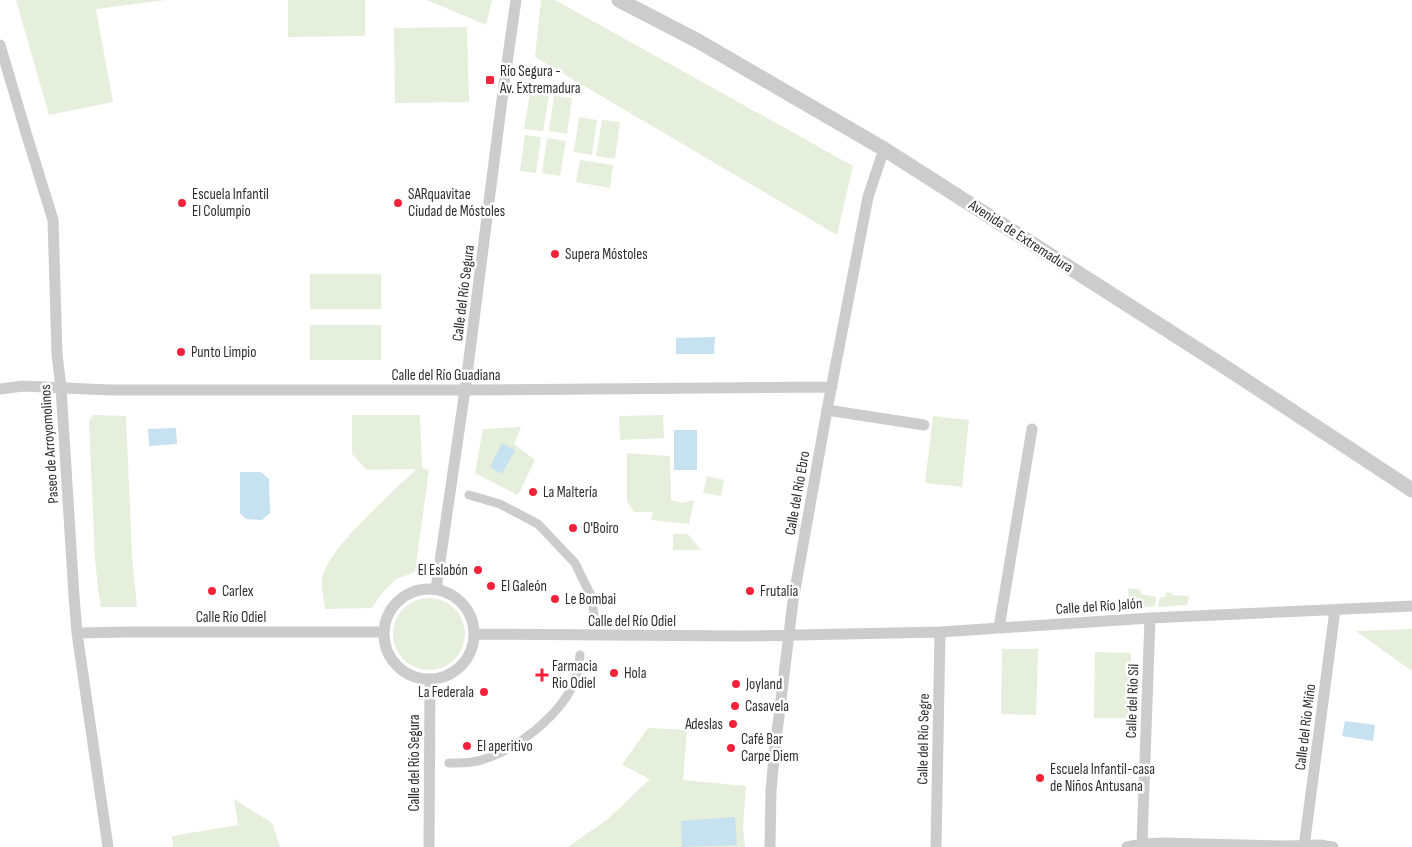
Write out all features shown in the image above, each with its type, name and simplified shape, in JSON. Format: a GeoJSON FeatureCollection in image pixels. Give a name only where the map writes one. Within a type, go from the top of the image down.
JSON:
{"type":"FeatureCollection","features":[{"type":"Feature","properties":{"kind":"street","name":"Calle del Río Segura"},"geometry":{"type":"LineString","coordinates":[[436,589],[465,390],[516,0]]}},
{"type":"Feature","properties":{"kind":"street","name":"Avenida de Extremadura"},"geometry":{"type":"LineString","coordinates":[[619,0],[698,41],[884,149],[1222,364],[1412,490]]}},
{"type":"Feature","properties":{"kind":"street","name":"Paseo de Arroyomolinos"},"geometry":{"type":"LineString","coordinates":[[0,45],[53,220],[57,354],[61,388],[77,634],[108,847]]}},
{"type":"Feature","properties":{"kind":"street","name":"Calle del Río Ebro"},"geometry":{"type":"LineString","coordinates":[[770,847],[771,790],[793,601],[868,196],[884,149]]}},
{"type":"Feature","properties":{"kind":"street","name":"Calle del Río Guadiana"},"geometry":{"type":"LineString","coordinates":[[0,390],[23,386],[109,390],[832,387]]}},
{"type":"Feature","properties":{"kind":"street"},"geometry":{"type":"LineString","coordinates":[[827,410],[924,425]]}},
{"type":"Feature","properties":{"kind":"street"},"geometry":{"type":"LineString","coordinates":[[999,628],[1032,429]]}},
{"type":"Feature","properties":{"kind":"street"},"geometry":{"type":"LineString","coordinates":[[469,495],[500,504],[538,524],[575,563],[592,598],[594,616]]}},
{"type":"Feature","properties":{"kind":"street"},"geometry":{"type":"LineString","coordinates":[[436,589],[454,596],[467,609],[472,620],[474,634],[472,649],[466,661],[455,671],[440,678],[416,678],[401,669],[390,658],[386,648],[384,632],[387,617],[394,606],[407,595],[423,590],[436,589]]}},
{"type":"Feature","properties":{"kind":"street","name":"Calle del Río Jalón"},"geometry":{"type":"LineString","coordinates":[[789,635],[940,632],[1150,618],[1412,606]]}},
{"type":"Feature","properties":{"kind":"street","name":"Calle del Río Miño"},"geometry":{"type":"LineString","coordinates":[[1304,846],[1335,610]]}},
{"type":"Feature","properties":{"kind":"street","name":"Calle del Río Sil"},"geometry":{"type":"LineString","coordinates":[[1142,844],[1150,618]]}},
{"type":"Feature","properties":{"kind":"street","name":"Calle Río Odiel"},"geometry":{"type":"LineString","coordinates":[[77,634],[128,632],[384,632]]}},
{"type":"Feature","properties":{"kind":"street","name":"Calle del Río Segre"},"geometry":{"type":"LineString","coordinates":[[936,847],[940,632]]}},
{"type":"Feature","properties":{"kind":"street","name":"Calle del Río Odiel"},"geometry":{"type":"LineString","coordinates":[[474,634],[789,635]]}},
{"type":"Feature","properties":{"kind":"street"},"geometry":{"type":"LineString","coordinates":[[449,763],[473,762],[498,754],[518,744],[536,730],[554,713],[568,694],[577,675],[580,655]]}},
{"type":"Feature","properties":{"kind":"street","name":"Calle del Río Segura"},"geometry":{"type":"LineString","coordinates":[[429,847],[430,679]]}},
{"type":"Feature","properties":{"kind":"street"},"geometry":{"type":"LineString","coordinates":[[1126,847],[1163,843],[1320,845],[1333,847]]}},
{"type":"Feature","properties":{"kind":"green space"},"geometry":{"type":"Polygon","coordinates":[[[16,0],[166,0],[96,9],[113,102],[49,115],[16,0]]]}},
{"type":"Feature","properties":{"kind":"green space"},"geometry":{"type":"Polygon","coordinates":[[[288,0],[365,0],[365,36],[288,37],[288,0]]]}},
{"type":"Feature","properties":{"kind":"green space"},"geometry":{"type":"Polygon","coordinates":[[[427,0],[492,0],[486,25],[427,0]]]}},
{"type":"Feature","properties":{"kind":"green space"},"geometry":{"type":"Polygon","coordinates":[[[541,0],[555,0],[853,166],[837,235],[535,57],[541,0]]]}},
{"type":"Feature","properties":{"kind":"green space"},"geometry":{"type":"Polygon","coordinates":[[[467,27],[469,102],[395,103],[394,28],[467,27]]]}},
{"type":"Feature","properties":{"kind":"green space"},"geometry":{"type":"Polygon","coordinates":[[[530,93],[549,96],[543,131],[524,129],[530,93]]]}},
{"type":"Feature","properties":{"kind":"green space"},"geometry":{"type":"Polygon","coordinates":[[[554,96],[572,98],[567,134],[549,131],[554,96]]]}},
{"type":"Feature","properties":{"kind":"green space"},"geometry":{"type":"Polygon","coordinates":[[[579,117],[597,120],[592,155],[574,152],[579,117]]]}},
{"type":"Feature","properties":{"kind":"green space"},"geometry":{"type":"Polygon","coordinates":[[[602,120],[620,122],[615,159],[596,156],[602,120]]]}},
{"type":"Feature","properties":{"kind":"green space"},"geometry":{"type":"Polygon","coordinates":[[[525,135],[541,137],[536,173],[520,171],[525,135]]]}},
{"type":"Feature","properties":{"kind":"green space"},"geometry":{"type":"Polygon","coordinates":[[[547,138],[566,141],[560,176],[542,173],[547,138]]]}},
{"type":"Feature","properties":{"kind":"green space"},"geometry":{"type":"Polygon","coordinates":[[[580,160],[613,165],[610,188],[576,182],[580,160]]]}},
{"type":"Feature","properties":{"kind":"green space"},"geometry":{"type":"Polygon","coordinates":[[[310,274],[381,274],[381,309],[310,309],[310,274]]]}},
{"type":"Feature","properties":{"kind":"green space"},"geometry":{"type":"Polygon","coordinates":[[[310,325],[381,325],[381,360],[310,360],[310,325]]]}},
{"type":"Feature","properties":{"kind":"green space"},"geometry":{"type":"Polygon","coordinates":[[[93,415],[126,416],[132,555],[137,607],[101,607],[95,558],[89,421],[93,415]]]}},
{"type":"Feature","properties":{"kind":"green space"},"geometry":{"type":"Polygon","coordinates":[[[352,415],[420,415],[422,468],[429,470],[415,572],[396,579],[382,593],[372,608],[325,609],[322,578],[327,565],[363,520],[416,469],[367,470],[352,454],[352,415]]]}},
{"type":"Feature","properties":{"kind":"green space"},"geometry":{"type":"Polygon","coordinates":[[[663,415],[664,438],[620,440],[619,416],[663,415]]]}},
{"type":"Feature","properties":{"kind":"green space"},"geometry":{"type":"Polygon","coordinates":[[[933,416],[969,420],[962,487],[925,483],[933,416]]]}},
{"type":"Feature","properties":{"kind":"green space"},"geometry":{"type":"Polygon","coordinates":[[[521,427],[514,444],[535,460],[518,495],[475,473],[483,429],[521,427]]]}},
{"type":"Feature","properties":{"kind":"green space"},"geometry":{"type":"Polygon","coordinates":[[[627,453],[670,456],[671,500],[683,503],[694,500],[689,524],[651,520],[653,512],[634,512],[627,501],[627,453]]]}},
{"type":"Feature","properties":{"kind":"green space"},"geometry":{"type":"Polygon","coordinates":[[[707,476],[724,480],[721,496],[703,493],[707,476]]]}},
{"type":"Feature","properties":{"kind":"green space"},"geometry":{"type":"Polygon","coordinates":[[[673,534],[688,534],[701,550],[673,550],[673,534]]]}},
{"type":"Feature","properties":{"kind":"green space"},"geometry":{"type":"Polygon","coordinates":[[[1128,588],[1141,590],[1141,594],[1156,597],[1155,606],[1144,607],[1143,599],[1129,600],[1128,588]]]}},
{"type":"Feature","properties":{"kind":"green space"},"geometry":{"type":"Polygon","coordinates":[[[1167,592],[1172,593],[1172,595],[1189,596],[1187,605],[1158,607],[1160,597],[1165,597],[1167,592]]]}},
{"type":"Feature","properties":{"kind":"green space"},"geometry":{"type":"Polygon","coordinates":[[[429,598],[449,604],[459,614],[465,634],[459,654],[449,664],[429,670],[409,664],[399,654],[393,634],[399,614],[409,604],[429,598]]]}},
{"type":"Feature","properties":{"kind":"green space"},"geometry":{"type":"Polygon","coordinates":[[[1412,629],[1412,671],[1356,631],[1412,629]]]}},
{"type":"Feature","properties":{"kind":"green space"},"geometry":{"type":"Polygon","coordinates":[[[1002,649],[1038,649],[1036,715],[1001,714],[1002,649]]]}},
{"type":"Feature","properties":{"kind":"green space"},"geometry":{"type":"Polygon","coordinates":[[[1095,652],[1131,653],[1130,718],[1094,718],[1095,652]]]}},
{"type":"Feature","properties":{"kind":"green space"},"geometry":{"type":"Polygon","coordinates":[[[648,728],[687,730],[683,780],[746,786],[743,827],[745,847],[568,847],[608,819],[650,779],[622,765],[648,728]]]}},
{"type":"Feature","properties":{"kind":"green space"},"geometry":{"type":"Polygon","coordinates":[[[234,799],[272,823],[280,847],[173,847],[172,836],[238,825],[234,799]]]}},
{"type":"Feature","properties":{"kind":"water"},"geometry":{"type":"Polygon","coordinates":[[[715,337],[714,354],[676,354],[676,338],[715,337]]]}},
{"type":"Feature","properties":{"kind":"water"},"geometry":{"type":"Polygon","coordinates":[[[176,428],[177,444],[149,446],[148,429],[176,428]]]}},
{"type":"Feature","properties":{"kind":"water"},"geometry":{"type":"Polygon","coordinates":[[[674,430],[697,430],[697,470],[674,470],[674,430]]]}},
{"type":"Feature","properties":{"kind":"water"},"geometry":{"type":"Polygon","coordinates":[[[502,443],[515,450],[502,474],[490,467],[502,443]]]}},
{"type":"Feature","properties":{"kind":"water"},"geometry":{"type":"Polygon","coordinates":[[[240,472],[261,472],[269,479],[270,513],[262,520],[246,519],[240,513],[240,472]]]}},
{"type":"Feature","properties":{"kind":"water"},"geometry":{"type":"Polygon","coordinates":[[[1345,721],[1375,725],[1373,741],[1342,736],[1345,721]]]}},
{"type":"Feature","properties":{"kind":"water"},"geometry":{"type":"Polygon","coordinates":[[[735,817],[737,845],[682,847],[681,821],[735,817]]]}},
{"type":"Feature","properties":{"kind":"place","name":"Río Segura - Av. Extremadura"},"geometry":{"type":"Point","coordinates":[490,80]}},
{"type":"Feature","properties":{"kind":"place","name":"Escuela Infantil El Columpio"},"geometry":{"type":"Point","coordinates":[182,203]}},
{"type":"Feature","properties":{"kind":"place","name":"SARquavitae Ciudad de Móstoles"},"geometry":{"type":"Point","coordinates":[398,203]}},
{"type":"Feature","properties":{"kind":"place","name":"Supera Móstoles"},"geometry":{"type":"Point","coordinates":[555,254]}},
{"type":"Feature","properties":{"kind":"place","name":"Punto Limpio"},"geometry":{"type":"Point","coordinates":[181,352]}},
{"type":"Feature","properties":{"kind":"place","name":"La Maltería"},"geometry":{"type":"Point","coordinates":[533,492]}},
{"type":"Feature","properties":{"kind":"place","name":"O'Boiro"},"geometry":{"type":"Point","coordinates":[573,528]}},
{"type":"Feature","properties":{"kind":"place","name":"El Eslabón"},"geometry":{"type":"Point","coordinates":[478,570]}},
{"type":"Feature","properties":{"kind":"place","name":"El Galeón"},"geometry":{"type":"Point","coordinates":[491,586]}},
{"type":"Feature","properties":{"kind":"place","name":"Carlex"},"geometry":{"type":"Point","coordinates":[212,591]}},
{"type":"Feature","properties":{"kind":"place","name":"Frutalia"},"geometry":{"type":"Point","coordinates":[750,591]}},
{"type":"Feature","properties":{"kind":"place","name":"Le Bombai"},"geometry":{"type":"Point","coordinates":[555,599]}},
{"type":"Feature","properties":{"kind":"place","name":"Hola"},"geometry":{"type":"Point","coordinates":[614,673]}},
{"type":"Feature","properties":{"kind":"place","name":"Farmacia Rio Odiel"},"geometry":{"type":"Point","coordinates":[542,675]}},
{"type":"Feature","properties":{"kind":"place","name":"Joyland"},"geometry":{"type":"Point","coordinates":[736,684]}},
{"type":"Feature","properties":{"kind":"place","name":"La Federala"},"geometry":{"type":"Point","coordinates":[484,692]}},
{"type":"Feature","properties":{"kind":"place","name":"Casavela"},"geometry":{"type":"Point","coordinates":[735,706]}},
{"type":"Feature","properties":{"kind":"place","name":"Adeslas"},"geometry":{"type":"Point","coordinates":[733,724]}},
{"type":"Feature","properties":{"kind":"place","name":"El aperitivo"},"geometry":{"type":"Point","coordinates":[467,746]}},
{"type":"Feature","properties":{"kind":"place","name":"Café Bar Carpe Diem"},"geometry":{"type":"Point","coordinates":[731,748]}},
{"type":"Feature","properties":{"kind":"place","name":"Escuela Infantil-casa de Niños Antusana"},"geometry":{"type":"Point","coordinates":[1040,778]}}]}
